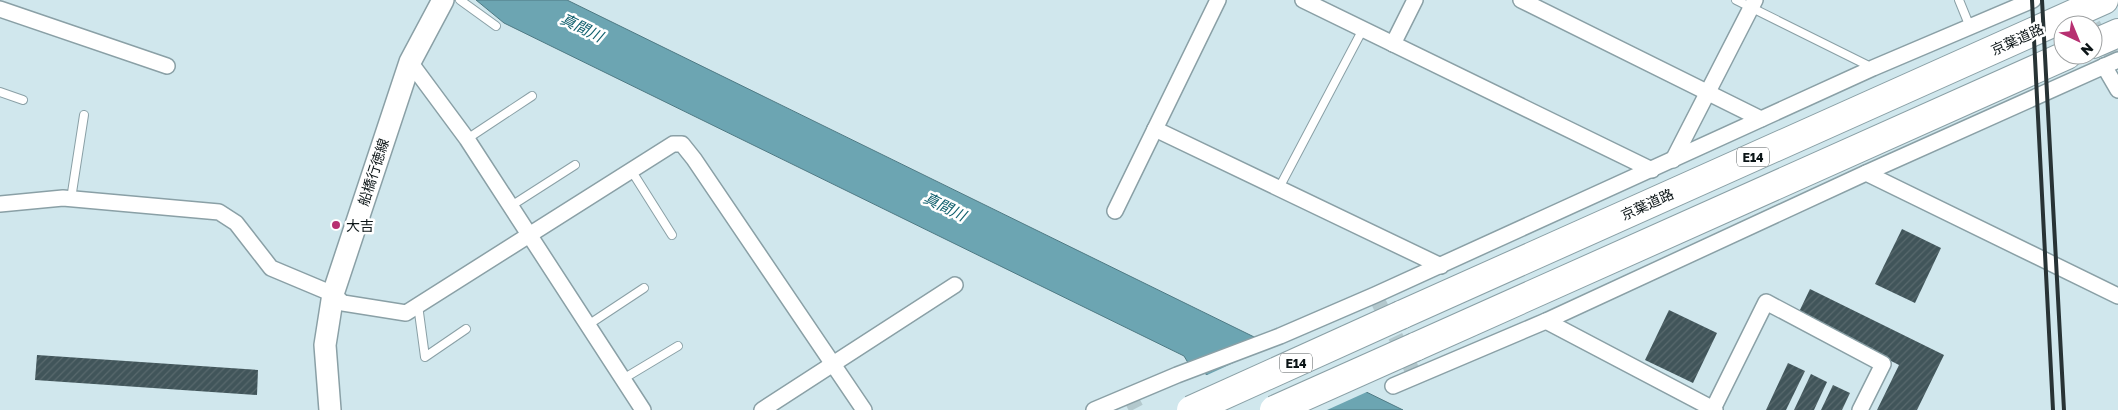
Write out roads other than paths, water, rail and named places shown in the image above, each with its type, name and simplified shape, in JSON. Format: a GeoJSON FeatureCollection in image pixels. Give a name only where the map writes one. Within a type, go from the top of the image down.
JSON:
{"type":"FeatureCollection","features":[{"type":"Feature","properties":{"kind":"highway","name":"京葉道路"},"geometry":{"type":"LineString","coordinates":[[1191,410],[2104,0]]}},
{"type":"Feature","properties":{"kind":"highway"},"geometry":{"type":"LineString","coordinates":[[2105,57],[2118,32]]}},
{"type":"Feature","properties":{"kind":"highway","name":"E14"},"geometry":{"type":"LineString","coordinates":[[1274,410],[2053,61]]}},
{"type":"Feature","properties":{"kind":"main road","name":"船橋行徳線"},"geometry":{"type":"LineString","coordinates":[[330,410],[324,345],[333,294],[410,62],[443,0]]}},
{"type":"Feature","properties":{"kind":"street"},"geometry":{"type":"LineString","coordinates":[[1114,211],[1218,0]]}},
{"type":"Feature","properties":{"kind":"street"},"geometry":{"type":"LineString","coordinates":[[1303,0],[1652,170]]}},
{"type":"Feature","properties":{"kind":"street"},"geometry":{"type":"LineString","coordinates":[[1393,44],[1415,0]]}},
{"type":"Feature","properties":{"kind":"street"},"geometry":{"type":"LineString","coordinates":[[1521,0],[1761,120]]}},
{"type":"Feature","properties":{"kind":"street"},"geometry":{"type":"LineString","coordinates":[[1094,410],[1177,375],[1280,336],[1441,266],[1872,68],[2033,0]]}},
{"type":"Feature","properties":{"kind":"street"},"geometry":{"type":"LineString","coordinates":[[1672,160],[1753,4]]}},
{"type":"Feature","properties":{"kind":"street"},"geometry":{"type":"LineString","coordinates":[[0,9],[167,66]]}},
{"type":"Feature","properties":{"kind":"street"},"geometry":{"type":"LineString","coordinates":[[1394,386],[1546,321],[1866,173],[2105,57],[2118,90]]}},
{"type":"Feature","properties":{"kind":"street"},"geometry":{"type":"LineString","coordinates":[[410,62],[467,139],[643,410]]}},
{"type":"Feature","properties":{"kind":"street"},"geometry":{"type":"LineString","coordinates":[[1155,129],[1441,266]]}},
{"type":"Feature","properties":{"kind":"street"},"geometry":{"type":"LineString","coordinates":[[0,204],[70,199],[218,212],[236,223],[271,268],[333,294],[343,303],[406,313],[528,234],[673,144],[682,144],[864,410]]}},
{"type":"Feature","properties":{"kind":"street"},"geometry":{"type":"LineString","coordinates":[[1866,173],[2118,296]]}},
{"type":"Feature","properties":{"kind":"street"},"geometry":{"type":"LineString","coordinates":[[762,410],[955,284]]}},
{"type":"Feature","properties":{"kind":"street"},"geometry":{"type":"LineString","coordinates":[[1546,321],[1714,410],[1766,302],[1883,364],[1860,410]]}},
{"type":"Feature","properties":{"kind":"lane"},"geometry":{"type":"LineString","coordinates":[[460,0],[496,26]]}},
{"type":"Feature","properties":{"kind":"lane"},"geometry":{"type":"LineString","coordinates":[[1736,0],[1753,4],[1872,68]]}},
{"type":"Feature","properties":{"kind":"lane"},"geometry":{"type":"LineString","coordinates":[[1959,0],[1970,27]]}},
{"type":"Feature","properties":{"kind":"lane"},"geometry":{"type":"LineString","coordinates":[[1279,188],[1363,29]]}},
{"type":"Feature","properties":{"kind":"lane"},"geometry":{"type":"LineString","coordinates":[[0,92],[23,100]]}},
{"type":"Feature","properties":{"kind":"lane"},"geometry":{"type":"LineString","coordinates":[[467,139],[532,96]]}},
{"type":"Feature","properties":{"kind":"lane"},"geometry":{"type":"LineString","coordinates":[[70,199],[84,115]]}},
{"type":"Feature","properties":{"kind":"lane"},"geometry":{"type":"LineString","coordinates":[[511,206],[575,165]]}},
{"type":"Feature","properties":{"kind":"lane"},"geometry":{"type":"LineString","coordinates":[[631,170],[672,234]]}},
{"type":"Feature","properties":{"kind":"lane"},"geometry":{"type":"LineString","coordinates":[[588,325],[644,288]]}},
{"type":"Feature","properties":{"kind":"lane"},"geometry":{"type":"LineString","coordinates":[[418,305],[425,357],[466,330]]}},
{"type":"Feature","properties":{"kind":"lane"},"geometry":{"type":"LineString","coordinates":[[623,380],[678,346]]}},
{"type":"Feature","properties":{"kind":"water","name":"真間川"},"geometry":{"type":"Polygon","coordinates":[[[476,0],[567,0],[1403,410],[1277,410],[1190,366],[1184,356],[504,23],[476,0]]]}},
{"type":"Feature","properties":{"kind":"tunnel"},"geometry":{"type":"LineString","coordinates":[[2081,5],[2118,65]]}},
{"type":"Feature","properties":{"kind":"tunnel"},"geometry":{"type":"LineString","coordinates":[[1375,295],[1415,376]]}},
{"type":"Feature","properties":{"kind":"tunnel"},"geometry":{"type":"LineString","coordinates":[[1129,395],[1137,410]]}},
{"type":"Feature","properties":{"kind":"railway"},"geometry":{"type":"LineString","coordinates":[[2032,0],[2053,410]]}},
{"type":"Feature","properties":{"kind":"railway"},"geometry":{"type":"LineString","coordinates":[[2042,0],[2064,410]]}},
{"type":"Feature","properties":{"kind":"place","name":"大吉"},"geometry":{"type":"Point","coordinates":[336,225]}}]}
